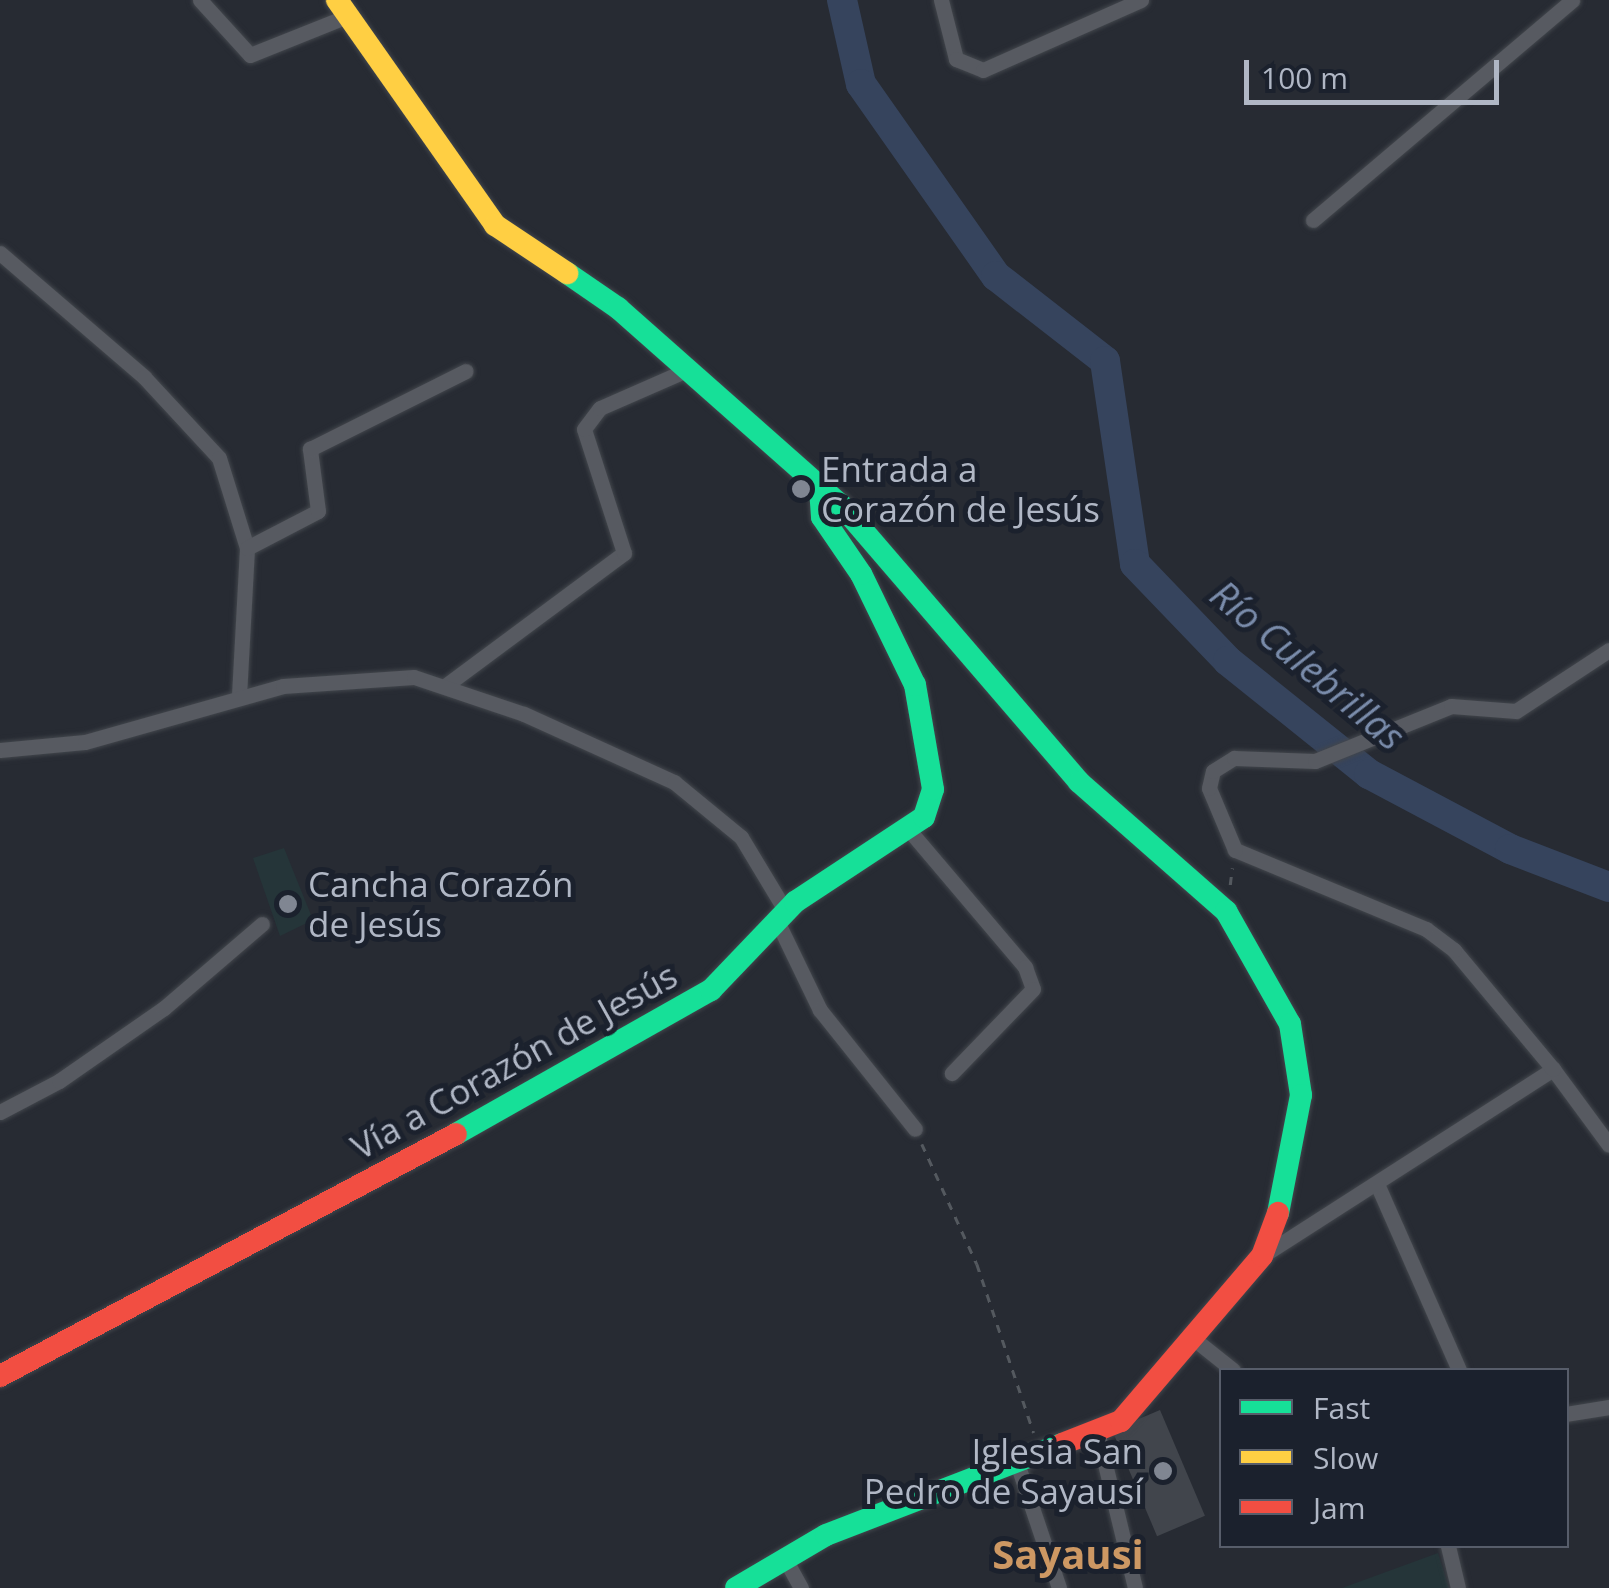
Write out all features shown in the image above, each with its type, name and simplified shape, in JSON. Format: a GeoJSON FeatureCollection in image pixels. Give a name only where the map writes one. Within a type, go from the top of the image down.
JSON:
{"type":"FeatureCollection","features":[{"type":"Feature","properties":{"kind":"street"},"geometry":{"type":"LineString","coordinates":[[200,0],[250,54],[343,7],[495,225],[618,308],[820,487],[1078,782],[1226,911],[1290,1024],[1301,1095],[1287,1188],[1262,1256]]}},
{"type":"Feature","properties":{"kind":"street"},"geometry":{"type":"LineString","coordinates":[[941,0],[956,59],[983,70],[1141,0]]}},
{"type":"Feature","properties":{"kind":"street"},"geometry":{"type":"LineString","coordinates":[[1312,220],[1562,3]]}},
{"type":"Feature","properties":{"kind":"street"},"geometry":{"type":"LineString","coordinates":[[0,253],[192,425],[229,480],[247,548],[239,694]]}},
{"type":"Feature","properties":{"kind":"street"},"geometry":{"type":"LineString","coordinates":[[445,686],[624,553],[584,428],[600,408],[686,370]]}},
{"type":"Feature","properties":{"kind":"street"},"geometry":{"type":"LineString","coordinates":[[247,548],[318,512],[310,449],[466,371]]}},
{"type":"Feature","properties":{"kind":"street","name":"Vía a Corazón de Jesús"},"geometry":{"type":"LineString","coordinates":[[0,1376],[653,1029],[711,990],[781,914],[924,817],[933,789],[915,685],[860,574],[822,516],[820,487]]}},
{"type":"Feature","properties":{"kind":"street"},"geometry":{"type":"LineString","coordinates":[[1609,650],[1516,711],[1451,706],[1366,734],[1300,764],[1234,758],[1213,771],[1210,788],[1235,850],[1426,929],[1454,950],[1553,1069],[1609,1145]]}},
{"type":"Feature","properties":{"kind":"street"},"geometry":{"type":"LineString","coordinates":[[0,750],[85,742],[239,694],[383,674],[445,686],[674,782],[742,837],[827,1020],[915,1129]]}},
{"type":"Feature","properties":{"kind":"street"},"geometry":{"type":"LineString","coordinates":[[909,830],[1025,967],[1034,988],[952,1073]]}},
{"type":"Feature","properties":{"kind":"street"},"geometry":{"type":"LineString","coordinates":[[0,1112],[151,1017],[262,924]]}},
{"type":"Feature","properties":{"kind":"street"},"geometry":{"type":"LineString","coordinates":[[736,1588],[826,1535],[1018,1466],[1098,1435],[1122,1421],[1189,1335],[1262,1256],[1553,1069]]}},
{"type":"Feature","properties":{"kind":"street"},"geometry":{"type":"LineString","coordinates":[[1377,1184],[1459,1368]]}},
{"type":"Feature","properties":{"kind":"street"},"geometry":{"type":"LineString","coordinates":[[1189,1335],[1231,1368]]}},
{"type":"Feature","properties":{"kind":"street"},"geometry":{"type":"LineString","coordinates":[[1569,1414],[1609,1407]]}},
{"type":"Feature","properties":{"kind":"street"},"geometry":{"type":"LineString","coordinates":[[1098,1435],[1134,1588]]}},
{"type":"Feature","properties":{"kind":"street"},"geometry":{"type":"LineString","coordinates":[[1018,1466],[1059,1588]]}},
{"type":"Feature","properties":{"kind":"street"},"geometry":{"type":"LineString","coordinates":[[1448,1548],[1458,1588]]}},
{"type":"Feature","properties":{"kind":"street"},"geometry":{"type":"LineString","coordinates":[[785,1559],[801,1588]]}},
{"type":"Feature","properties":{"kind":"path"},"geometry":{"type":"LineString","coordinates":[[1226,911],[1235,850]]}},
{"type":"Feature","properties":{"kind":"path"},"geometry":{"type":"LineString","coordinates":[[915,1129],[977,1264],[1023,1416],[1048,1453]]}},
{"type":"Feature","properties":{"kind":"shaded area","name":"Cancha Corazón de Jesús"},"geometry":{"type":"Polygon","coordinates":[[[284,848],[313,920],[280,936],[253,858],[284,848]]]}},
{"type":"Feature","properties":{"kind":"shaded area"},"geometry":{"type":"Polygon","coordinates":[[[1438,1553],[1449,1588],[1342,1588],[1438,1553]]]}},
{"type":"Feature","properties":{"kind":"building"},"geometry":{"type":"Polygon","coordinates":[[[1160,1410],[1205,1516],[1157,1536],[1112,1430],[1160,1410]]]}},
{"type":"Feature","properties":{"kind":"waterway","name":"Río Culebrillas"},"geometry":{"type":"LineString","coordinates":[[842,0],[861,84],[996,276],[1105,361],[1135,564],[1228,661],[1369,774],[1510,849],[1609,887]]}},
{"type":"Feature","properties":{"kind":"traffic: fast"},"geometry":{"type":"LineString","coordinates":[[567,273],[618,308],[841,505],[1079,782],[1226,911],[1290,1024],[1301,1095],[1278,1213]]}},
{"type":"Feature","properties":{"kind":"traffic: fast"},"geometry":{"type":"LineString","coordinates":[[456,1134],[711,990],[795,902],[924,817],[933,789],[915,685],[861,574],[822,517],[820,487]]}},
{"type":"Feature","properties":{"kind":"traffic: fast"},"geometry":{"type":"LineString","coordinates":[[736,1588],[826,1535],[1062,1444]]}},
{"type":"Feature","properties":{"kind":"traffic: slow"},"geometry":{"type":"LineString","coordinates":[[337,0],[495,225],[567,273]]}},
{"type":"Feature","properties":{"kind":"traffic: jam"},"geometry":{"type":"LineString","coordinates":[[0,1376],[456,1134]]}},
{"type":"Feature","properties":{"kind":"traffic: jam"},"geometry":{"type":"LineString","coordinates":[[1062,1444],[1121,1421],[1262,1256],[1278,1213]]}},
{"type":"Feature","properties":{"kind":"place","name":"Entrada a Corazón de Jesús"},"geometry":{"type":"Point","coordinates":[801,489]}},
{"type":"Feature","properties":{"kind":"place","name":"Cancha Corazón de Jesús"},"geometry":{"type":"Point","coordinates":[288,904]}},
{"type":"Feature","properties":{"kind":"place","name":"Iglesia San Pedro de Sayausí"},"geometry":{"type":"Point","coordinates":[1163,1471]}},
{"type":"Feature","properties":{"kind":"district","name":"Sayausi"},"geometry":{"type":"Point","coordinates":[1068,1554]}}]}
